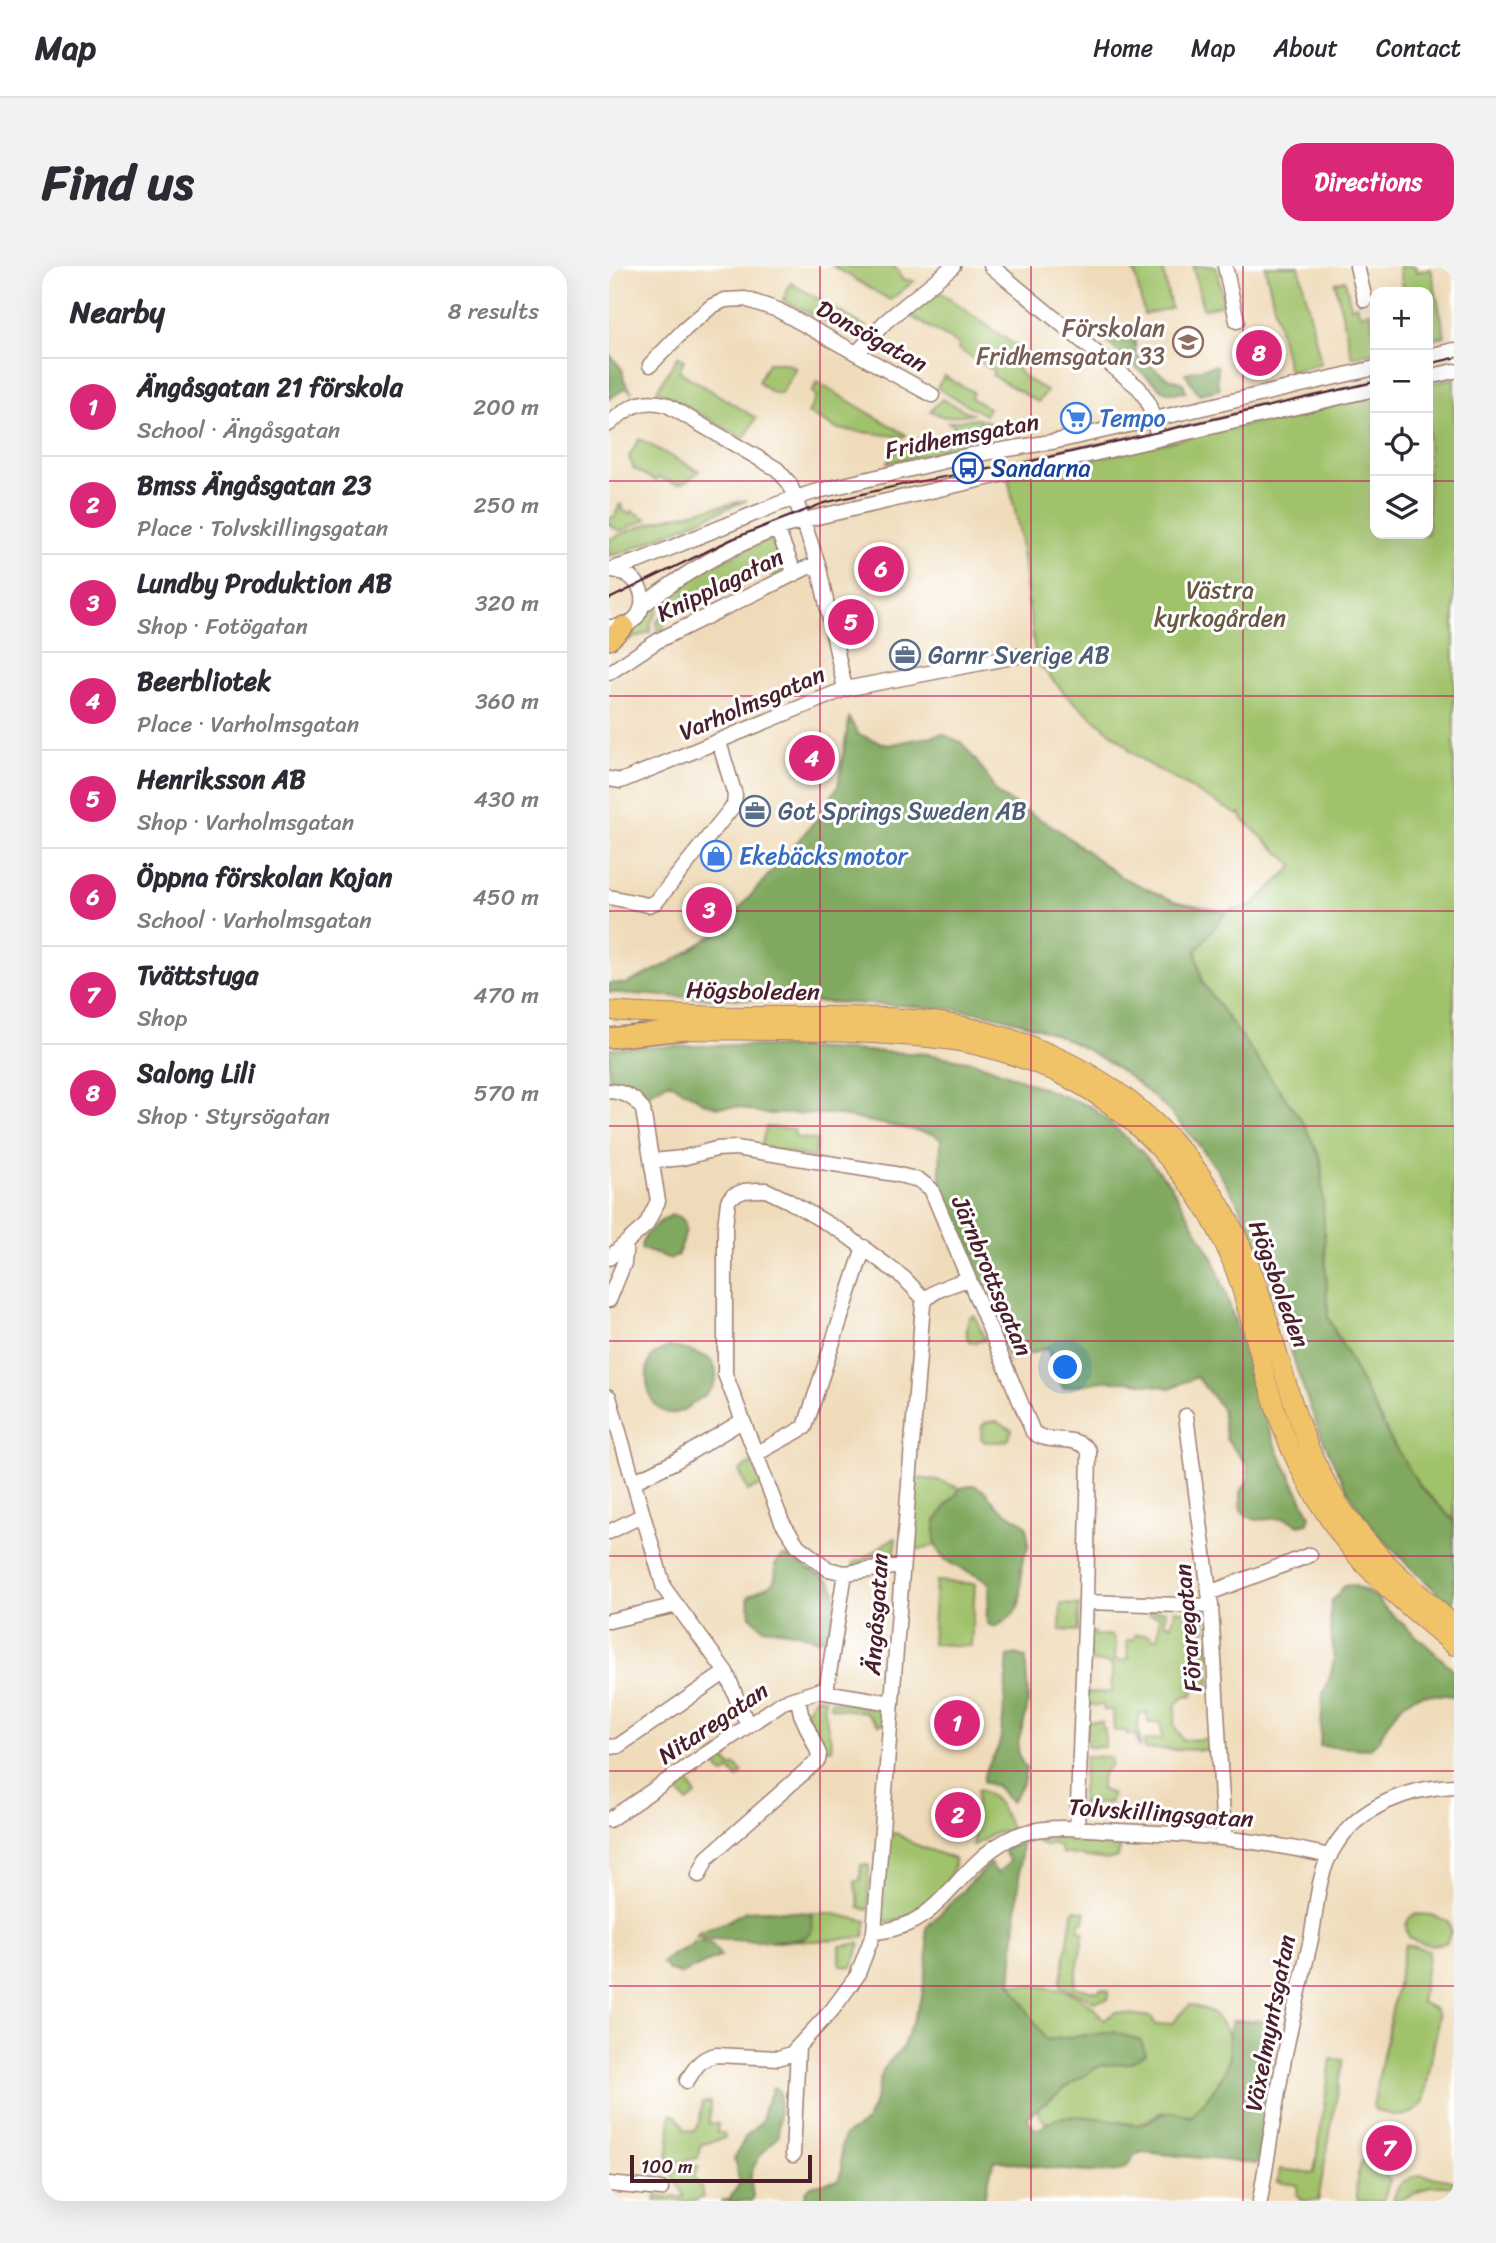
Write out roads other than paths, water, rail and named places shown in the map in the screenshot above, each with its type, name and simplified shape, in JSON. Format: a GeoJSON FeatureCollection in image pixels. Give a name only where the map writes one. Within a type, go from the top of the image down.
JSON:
{"type":"FeatureCollection","features":[{"type":"Feature","properties":{"kind":"highway"},"geometry":{"type":"LineString","coordinates":[[609,640],[617,626]]}},
{"type":"Feature","properties":{"kind":"highway"},"geometry":{"type":"LineString","coordinates":[[609,1025],[685,1030]]}},
{"type":"Feature","properties":{"kind":"highway"},"geometry":{"type":"LineString","coordinates":[[609,1038],[685,1030]]}},
{"type":"Feature","properties":{"kind":"main road","name":"Högsboleden"},"geometry":{"type":"LineString","coordinates":[[609,1011],[865,1017],[957,1025],[1016,1040],[1052,1053],[1111,1086],[1162,1128],[1189,1158],[1224,1208],[1249,1261],[1305,1436],[1333,1495],[1380,1555],[1454,1624]]}},
{"type":"Feature","properties":{"kind":"main road","name":"Högsboleden"},"geometry":{"type":"LineString","coordinates":[[685,1030],[862,1033],[944,1039],[1030,1062],[1068,1078],[1117,1111],[1170,1162],[1213,1224],[1235,1272],[1294,1455],[1337,1532],[1381,1581],[1454,1646]]}},
{"type":"Feature","properties":{"kind":"street"},"geometry":{"type":"LineString","coordinates":[[857,353],[885,321],[953,266]]}},
{"type":"Feature","properties":{"kind":"street"},"geometry":{"type":"LineString","coordinates":[[991,266],[1139,388],[1148,402],[1159,440]]}},
{"type":"Feature","properties":{"kind":"street"},"geometry":{"type":"LineString","coordinates":[[1225,266],[1237,321]]}},
{"type":"Feature","properties":{"kind":"street"},"geometry":{"type":"LineString","coordinates":[[1357,266],[1365,300]]}},
{"type":"Feature","properties":{"kind":"street","name":"Donsögatan"},"geometry":{"type":"LineString","coordinates":[[650,365],[712,306],[736,298],[767,304],[932,395]]}},
{"type":"Feature","properties":{"kind":"street"},"geometry":{"type":"LineString","coordinates":[[1433,355],[1454,350]]}},
{"type":"Feature","properties":{"kind":"street","name":"Fridhemsgatan"},"geometry":{"type":"LineString","coordinates":[[609,570],[639,561],[796,497],[966,456],[1057,441],[1370,369]]}},
{"type":"Feature","properties":{"kind":"street"},"geometry":{"type":"LineString","coordinates":[[1433,376],[1454,372]]}},
{"type":"Feature","properties":{"kind":"street","name":"Fridhemsgatan"},"geometry":{"type":"LineString","coordinates":[[617,626],[635,620],[642,606],[703,564],[776,528],[1370,390]]}},
{"type":"Feature","properties":{"kind":"street","name":"Varholmsgatan"},"geometry":{"type":"LineString","coordinates":[[609,424],[635,404],[657,402],[667,405],[782,472],[796,497],[818,564],[845,689],[621,781],[609,779]]}},
{"type":"Feature","properties":{"kind":"street"},"geometry":{"type":"LineString","coordinates":[[776,528],[795,574]]}},
{"type":"Feature","properties":{"kind":"street","name":"Knipplagatan"},"geometry":{"type":"LineString","coordinates":[[609,673],[659,640],[818,564]]}},
{"type":"Feature","properties":{"kind":"street","name":"Fridhemsgatan"},"geometry":{"type":"LineString","coordinates":[[609,570],[626,573],[635,580],[641,592],[642,606]]}},
{"type":"Feature","properties":{"kind":"street"},"geometry":{"type":"LineString","coordinates":[[845,689],[1018,656]]}},
{"type":"Feature","properties":{"kind":"street"},"geometry":{"type":"LineString","coordinates":[[609,897],[648,905],[656,902],[734,805],[735,795],[719,742]]}},
{"type":"Feature","properties":{"kind":"street"},"geometry":{"type":"LineString","coordinates":[[609,1091],[628,1095],[641,1106],[646,1119],[659,1194],[656,1208],[646,1225],[609,1258]]}},
{"type":"Feature","properties":{"kind":"street","name":"Järnbrottsgatan"},"geometry":{"type":"LineString","coordinates":[[653,1161],[683,1158],[716,1149],[736,1148],[911,1177],[931,1189],[1033,1432],[1044,1439],[1078,1442],[1089,1451],[1077,1829]]}},
{"type":"Feature","properties":{"kind":"street"},"geometry":{"type":"LineString","coordinates":[[902,1566],[845,1573],[828,1570],[798,1546],[782,1522],[724,1367],[726,1206],[732,1196],[750,1190],[767,1190],[830,1223],[904,1278],[925,1300],[938,1291],[968,1279]]}},
{"type":"Feature","properties":{"kind":"street"},"geometry":{"type":"LineString","coordinates":[[609,1300],[624,1263],[626,1243]]}},
{"type":"Feature","properties":{"kind":"street"},"geometry":{"type":"LineString","coordinates":[[756,1454],[805,1427],[864,1247]]}},
{"type":"Feature","properties":{"kind":"street","name":"Ängåsgatan"},"geometry":{"type":"LineString","coordinates":[[798,2048],[832,2010],[857,1976],[874,1932],[925,1300]]}},
{"type":"Feature","properties":{"kind":"street"},"geometry":{"type":"LineString","coordinates":[[609,1397],[613,1427],[633,1482],[661,1579],[668,1595],[726,1672],[748,1726]]}},
{"type":"Feature","properties":{"kind":"street","name":"Föraregatan"},"geometry":{"type":"LineString","coordinates":[[1186,1416],[1210,1600],[1224,1836]]}},
{"type":"Feature","properties":{"kind":"street"},"geometry":{"type":"LineString","coordinates":[[633,1482],[674,1462],[743,1421]]}},
{"type":"Feature","properties":{"kind":"street"},"geometry":{"type":"LineString","coordinates":[[609,1532],[643,1516]]}},
{"type":"Feature","properties":{"kind":"street"},"geometry":{"type":"LineString","coordinates":[[1086,1602],[1210,1600],[1310,1555]]}},
{"type":"Feature","properties":{"kind":"street"},"geometry":{"type":"LineString","coordinates":[[826,1692],[845,1573]]}},
{"type":"Feature","properties":{"kind":"street"},"geometry":{"type":"LineString","coordinates":[[609,1621],[677,1605]]}},
{"type":"Feature","properties":{"kind":"street"},"geometry":{"type":"LineString","coordinates":[[609,1746],[618,1746],[726,1672]]}},
{"type":"Feature","properties":{"kind":"street","name":"Nitaregatan"},"geometry":{"type":"LineString","coordinates":[[609,1820],[783,1702],[812,1693],[826,1692],[892,1703]]}},
{"type":"Feature","properties":{"kind":"street"},"geometry":{"type":"LineString","coordinates":[[699,1875],[707,1858],[818,1760],[819,1754],[801,1714],[798,1699]]}},
{"type":"Feature","properties":{"kind":"street"},"geometry":{"type":"LineString","coordinates":[[1330,1856],[1347,1830],[1376,1807],[1395,1797],[1418,1790],[1454,1786]]}},
{"type":"Feature","properties":{"kind":"street","name":"Tolvskillingsgatan"},"geometry":{"type":"LineString","coordinates":[[874,1932],[901,1928],[924,1916],[991,1851],[1011,1838],[1038,1831],[1077,1829],[1224,1836],[1330,1856]]}},
{"type":"Feature","properties":{"kind":"street","name":"Växelmyntsgatan"},"geometry":{"type":"LineString","coordinates":[[1260,2201],[1299,1985],[1322,1877],[1330,1856]]}},
{"type":"Feature","properties":{"kind":"street"},"geometry":{"type":"LineString","coordinates":[[687,2081],[701,2060],[708,2056],[716,2054],[778,2058],[791,2054],[798,2048]]}},
{"type":"Feature","properties":{"kind":"street"},"geometry":{"type":"LineString","coordinates":[[793,2155],[798,2048]]}},
{"type":"Feature","properties":{"kind":"street"},"geometry":{"type":"LineString","coordinates":[[609,2184],[661,2189]]}},
{"type":"Feature","properties":{"kind":"tram line"},"geometry":{"type":"LineString","coordinates":[[1433,363],[1454,358]]}},
{"type":"Feature","properties":{"kind":"tram line"},"geometry":{"type":"LineString","coordinates":[[609,599],[732,539],[824,503],[905,484],[1028,462],[1370,383]]}},
{"type":"Feature","properties":{"kind":"place","name":"Förskolan Fridhemsgatan 33"},"geometry":{"type":"Point","coordinates":[1188,342]}},
{"type":"Feature","properties":{"kind":"place","name":"Salong Lili"},"geometry":{"type":"Point","coordinates":[1259,353]}},
{"type":"Feature","properties":{"kind":"place","name":"Tempo"},"geometry":{"type":"Point","coordinates":[1076,418]}},
{"type":"Feature","properties":{"kind":"place","name":"Sandarna"},"geometry":{"type":"Point","coordinates":[968,468]}},
{"type":"Feature","properties":{"kind":"place","name":"Öppna förskolan Kojan"},"geometry":{"type":"Point","coordinates":[881,569]}},
{"type":"Feature","properties":{"kind":"place","name":"Henriksson AB"},"geometry":{"type":"Point","coordinates":[851,622]}},
{"type":"Feature","properties":{"kind":"place","name":"Garnr Sverige AB"},"geometry":{"type":"Point","coordinates":[905,655]}},
{"type":"Feature","properties":{"kind":"place","name":"Beerbliotek"},"geometry":{"type":"Point","coordinates":[812,758]}},
{"type":"Feature","properties":{"kind":"place","name":"Got Springs Sweden AB"},"geometry":{"type":"Point","coordinates":[755,811]}},
{"type":"Feature","properties":{"kind":"place","name":"Ekebäcks motor"},"geometry":{"type":"Point","coordinates":[716,856]}},
{"type":"Feature","properties":{"kind":"place","name":"Lundby Produktion AB"},"geometry":{"type":"Point","coordinates":[709,910]}},
{"type":"Feature","properties":{"kind":"place","name":"Ängåsgatan 21 förskola"},"geometry":{"type":"Point","coordinates":[957,1723]}},
{"type":"Feature","properties":{"kind":"place","name":"Bmss Ängåsgatan 23"},"geometry":{"type":"Point","coordinates":[958,1815]}},
{"type":"Feature","properties":{"kind":"place","name":"Tvättstuga"},"geometry":{"type":"Point","coordinates":[1389,2148]}},
{"type":"Feature","properties":{"kind":"park label","name":"Västra kyrkogården"},"geometry":{"type":"Point","coordinates":[1220,604]}}]}
